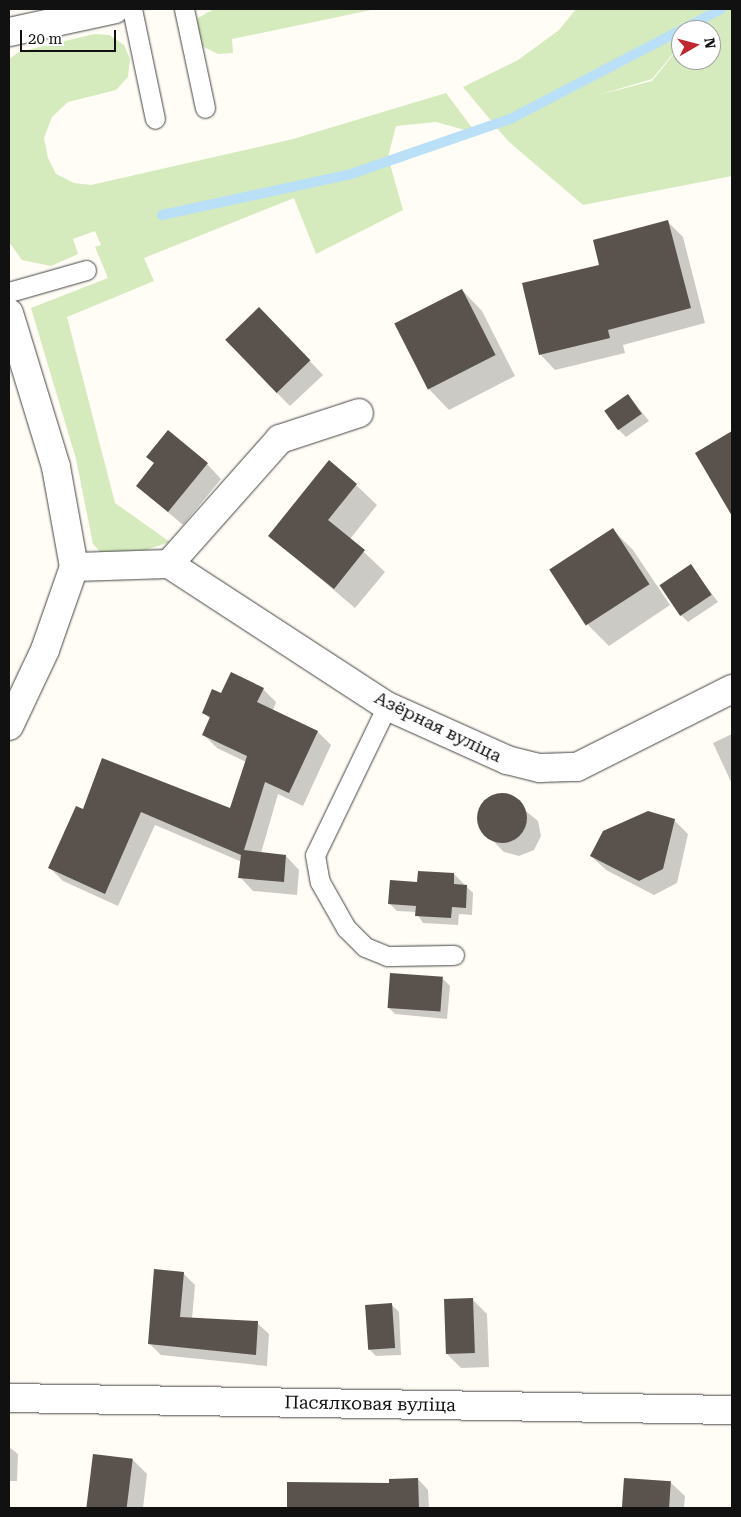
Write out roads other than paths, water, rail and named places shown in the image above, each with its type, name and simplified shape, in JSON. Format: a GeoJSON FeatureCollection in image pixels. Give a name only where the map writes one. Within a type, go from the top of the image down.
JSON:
{"type":"FeatureCollection","features":[{"type":"Feature","properties":{"kind":"street"},"geometry":{"type":"LineString","coordinates":[[9,32],[115,9]]}},
{"type":"Feature","properties":{"kind":"street"},"geometry":{"type":"LineString","coordinates":[[9,313],[56,467],[74,567],[51,634],[9,726]]}},
{"type":"Feature","properties":{"kind":"street"},"geometry":{"type":"LineString","coordinates":[[74,567],[169,564],[280,439],[359,413]]}},
{"type":"Feature","properties":{"kind":"street","name":"Азёрная вуліца"},"geometry":{"type":"LineString","coordinates":[[169,564],[387,706],[507,760],[540,768],[577,767],[732,689]]}},
{"type":"Feature","properties":{"kind":"street","name":"Пасялковая вуліца"},"geometry":{"type":"LineString","coordinates":[[9,1398],[732,1410]]}},
{"type":"Feature","properties":{"kind":"lane"},"geometry":{"type":"LineString","coordinates":[[132,9],[155,119]]}},
{"type":"Feature","properties":{"kind":"lane"},"geometry":{"type":"LineString","coordinates":[[184,9],[205,108]]}},
{"type":"Feature","properties":{"kind":"lane"},"geometry":{"type":"LineString","coordinates":[[9,292],[86,270]]}},
{"type":"Feature","properties":{"kind":"lane"},"geometry":{"type":"LineString","coordinates":[[387,706],[315,855],[320,882],[346,928],[365,947],[387,956],[454,955]]}},
{"type":"Feature","properties":{"kind":"waterway"},"geometry":{"type":"LineString","coordinates":[[162,215],[351,174],[510,119],[721,9]]}}]}
